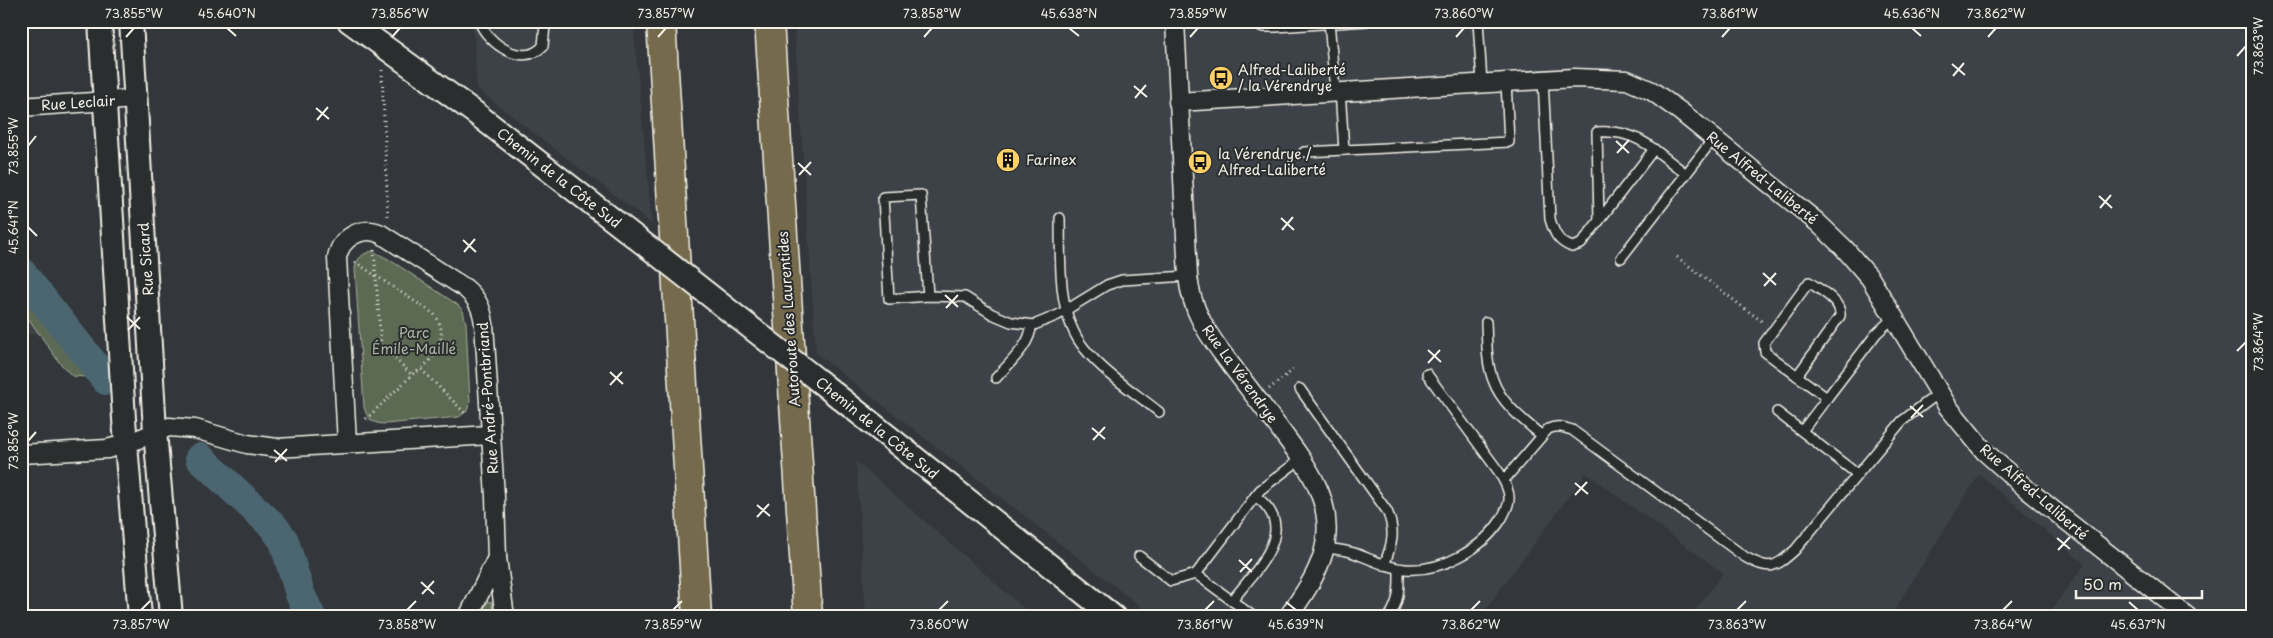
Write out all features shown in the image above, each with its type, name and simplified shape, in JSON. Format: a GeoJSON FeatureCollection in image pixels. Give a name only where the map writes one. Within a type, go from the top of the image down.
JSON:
{"type":"FeatureCollection","features":[{"type":"Feature","properties":{"kind":"highway"},"geometry":{"type":"LineString","coordinates":[[661,21],[697,617]]}},
{"type":"Feature","properties":{"kind":"highway","name":"Autoroute des Laurentides"},"geometry":{"type":"LineString","coordinates":[[769,21],[808,617]]}},
{"type":"Feature","properties":{"kind":"street"},"geometry":{"type":"LineString","coordinates":[[100,21],[126,444],[140,617]]}},
{"type":"Feature","properties":{"kind":"street","name":"Rue Sicard"},"geometry":{"type":"LineString","coordinates":[[130,21],[155,431],[171,617]]}},
{"type":"Feature","properties":{"kind":"street","name":"Chemin de la Côte Sud"},"geometry":{"type":"LineString","coordinates":[[350,21],[474,112],[820,382],[1114,617]]}},
{"type":"Feature","properties":{"kind":"street","name":"Rue La Vérendrye"},"geometry":{"type":"LineString","coordinates":[[1175,21],[1188,276],[1191,297],[1205,329],[1302,458],[1320,489],[1325,505],[1324,548],[1314,577],[1288,617]]}},
{"type":"Feature","properties":{"kind":"street","name":"Rue Alfred-Laliberté"},"geometry":{"type":"LineString","coordinates":[[1178,102],[1337,90],[1591,77],[1627,80],[1638,84],[1666,100],[1832,235],[1870,278],[1939,393],[1966,430],[1998,465],[2188,617]]}},
{"type":"Feature","properties":{"kind":"street","name":"Rue Leclair"},"geometry":{"type":"LineString","coordinates":[[21,107],[136,99]]}},
{"type":"Feature","properties":{"kind":"street","name":"Rue André-Pontbriand"},"geometry":{"type":"LineString","coordinates":[[347,443],[338,258],[341,247],[351,236],[370,230],[381,234],[465,288],[478,302],[483,317],[496,506],[497,558],[505,617]]}},
{"type":"Feature","properties":{"kind":"street"},"geometry":{"type":"LineString","coordinates":[[21,454],[107,449],[126,444],[169,427],[186,428],[264,447],[291,448],[490,435]]}},
{"type":"Feature","properties":{"kind":"street","name":"Rue André-Pontbriand"},"geometry":{"type":"LineString","coordinates":[[468,617],[497,558]]}},
{"type":"Feature","properties":{"kind":"lane"},"geometry":{"type":"LineString","coordinates":[[479,21],[488,36],[497,44],[524,55],[531,55],[543,46],[546,25]]}},
{"type":"Feature","properties":{"kind":"lane"},"geometry":{"type":"LineString","coordinates":[[1249,21],[1263,27],[1367,21]]}},
{"type":"Feature","properties":{"kind":"lane"},"geometry":{"type":"LineString","coordinates":[[1478,21],[1482,83]]}},
{"type":"Feature","properties":{"kind":"lane"},"geometry":{"type":"LineString","coordinates":[[1329,22],[1344,150]]}},
{"type":"Feature","properties":{"kind":"lane"},"geometry":{"type":"LineString","coordinates":[[1543,79],[1550,219],[1554,232],[1565,244],[1577,246],[1599,221],[1654,149]]}},
{"type":"Feature","properties":{"kind":"lane"},"geometry":{"type":"LineString","coordinates":[[1304,152],[1509,142],[1506,82]]}},
{"type":"Feature","properties":{"kind":"lane"},"geometry":{"type":"LineString","coordinates":[[1599,221],[1597,132],[1623,133],[1633,136],[1654,149],[1686,174]]}},
{"type":"Feature","properties":{"kind":"lane"},"geometry":{"type":"LineString","coordinates":[[1621,258],[1714,138]]}},
{"type":"Feature","properties":{"kind":"lane"},"geometry":{"type":"LineString","coordinates":[[928,296],[921,195],[883,196],[889,299],[928,296],[965,298],[992,314],[1012,322],[1032,325],[1045,322],[1094,291],[1122,280],[1188,276]]}},
{"type":"Feature","properties":{"kind":"lane"},"geometry":{"type":"LineString","coordinates":[[1060,218],[1062,290],[1076,337],[1093,358],[1159,412]]}},
{"type":"Feature","properties":{"kind":"lane"},"geometry":{"type":"LineString","coordinates":[[1797,376],[1840,316],[1841,310],[1838,304],[1809,282],[1764,343],[1765,352],[1797,376],[1827,398]]}},
{"type":"Feature","properties":{"kind":"lane"},"geometry":{"type":"LineString","coordinates":[[1802,431],[1876,334],[1894,317]]}},
{"type":"Feature","properties":{"kind":"lane"},"geometry":{"type":"LineString","coordinates":[[1486,322],[1490,370],[1497,388],[1511,407],[1541,435]]}},
{"type":"Feature","properties":{"kind":"lane"},"geometry":{"type":"LineString","coordinates":[[996,378],[1026,341],[1032,330],[1032,325]]}},
{"type":"Feature","properties":{"kind":"lane"},"geometry":{"type":"LineString","coordinates":[[1324,548],[1352,552],[1399,569],[1420,570],[1438,566],[1456,558],[1486,538],[1506,511],[1510,498],[1504,480],[1489,456],[1427,374]]}},
{"type":"Feature","properties":{"kind":"lane"},"geometry":{"type":"LineString","coordinates":[[1300,389],[1387,511],[1394,533],[1393,542],[1384,565]]}},
{"type":"Feature","properties":{"kind":"lane"},"geometry":{"type":"LineString","coordinates":[[1504,480],[1541,435],[1555,425],[1572,430],[1745,557],[1757,564],[1770,567],[1782,563],[1795,550],[1902,421],[1939,393]]}},
{"type":"Feature","properties":{"kind":"lane"},"geometry":{"type":"LineString","coordinates":[[1777,412],[1857,474]]}},
{"type":"Feature","properties":{"kind":"lane"},"geometry":{"type":"LineString","coordinates":[[1139,556],[1171,581],[1196,574],[1260,490],[1302,458]]}},
{"type":"Feature","properties":{"kind":"lane"},"geometry":{"type":"LineString","coordinates":[[1232,601],[1275,540],[1275,520],[1266,505],[1255,496]]}},
{"type":"Feature","properties":{"kind":"lane"},"geometry":{"type":"LineString","coordinates":[[1389,617],[1398,602],[1400,593],[1399,569]]}},
{"type":"Feature","properties":{"kind":"lane"},"geometry":{"type":"LineString","coordinates":[[1196,574],[1254,617]]}},
{"type":"Feature","properties":{"kind":"path"},"geometry":{"type":"LineString","coordinates":[[382,67],[388,219]]}},
{"type":"Feature","properties":{"kind":"path"},"geometry":{"type":"LineString","coordinates":[[374,250],[381,344],[412,375]]}},
{"type":"Feature","properties":{"kind":"path"},"geometry":{"type":"LineString","coordinates":[[1677,257],[1747,313],[1757,318]]}},
{"type":"Feature","properties":{"kind":"path"},"geometry":{"type":"LineString","coordinates":[[355,262],[434,314],[441,324],[442,336],[437,350],[421,369],[416,371],[366,419]]}},
{"type":"Feature","properties":{"kind":"path"},"geometry":{"type":"LineString","coordinates":[[421,369],[466,415]]}},
{"type":"Feature","properties":{"kind":"path"},"geometry":{"type":"LineString","coordinates":[[1268,389],[1293,370]]}},
{"type":"Feature","properties":{"kind":"shaded area"},"geometry":{"type":"Polygon","coordinates":[[[473,21],[633,21],[652,224],[477,89],[473,21]]]}},
{"type":"Feature","properties":{"kind":"shaded area"},"geometry":{"type":"Polygon","coordinates":[[[794,21],[2252,21],[2252,617],[2046,617],[2085,564],[1979,474],[1890,617],[1690,617],[1723,573],[1586,473],[1480,617],[1154,617],[816,353],[794,21]]]}},
{"type":"Feature","properties":{"kind":"shaded area"},"geometry":{"type":"Polygon","coordinates":[[[21,308],[40,334],[21,334],[21,308]]]}},
{"type":"Feature","properties":{"kind":"shaded area"},"geometry":{"type":"Polygon","coordinates":[[[856,461],[1034,617],[866,617],[856,461]]]}},
{"type":"Feature","properties":{"kind":"green space","name":"Parc Émile-Maillé"},"geometry":{"type":"Polygon","coordinates":[[[373,251],[390,260],[458,305],[463,311],[466,323],[470,402],[467,411],[459,417],[385,424],[374,422],[367,415],[364,407],[355,268],[361,256],[373,251]]]}},
{"type":"Feature","properties":{"kind":"green space"},"geometry":{"type":"Polygon","coordinates":[[[21,257],[87,347],[93,362],[86,377],[72,376],[59,362],[21,308],[21,257]]]}},
{"type":"Feature","properties":{"kind":"green space"},"geometry":{"type":"Polygon","coordinates":[[[487,602],[492,602],[493,617],[481,617],[487,602]]]}},
{"type":"Feature","properties":{"kind":"waterway"},"geometry":{"type":"LineString","coordinates":[[21,272],[106,380]]}},
{"type":"Feature","properties":{"kind":"waterway"},"geometry":{"type":"LineString","coordinates":[[200,458],[274,527],[284,541],[300,594],[311,617]]}},
{"type":"Feature","properties":{"kind":"place","name":"Alfred-Laliberté / la Vérendrye"},"geometry":{"type":"Point","coordinates":[1221,78]}},
{"type":"Feature","properties":{"kind":"place","name":"Farinex"},"geometry":{"type":"Point","coordinates":[1008,160]}},
{"type":"Feature","properties":{"kind":"place","name":"la Vérendrye / Alfred-Laliberté"},"geometry":{"type":"Point","coordinates":[1200,162]}}]}
